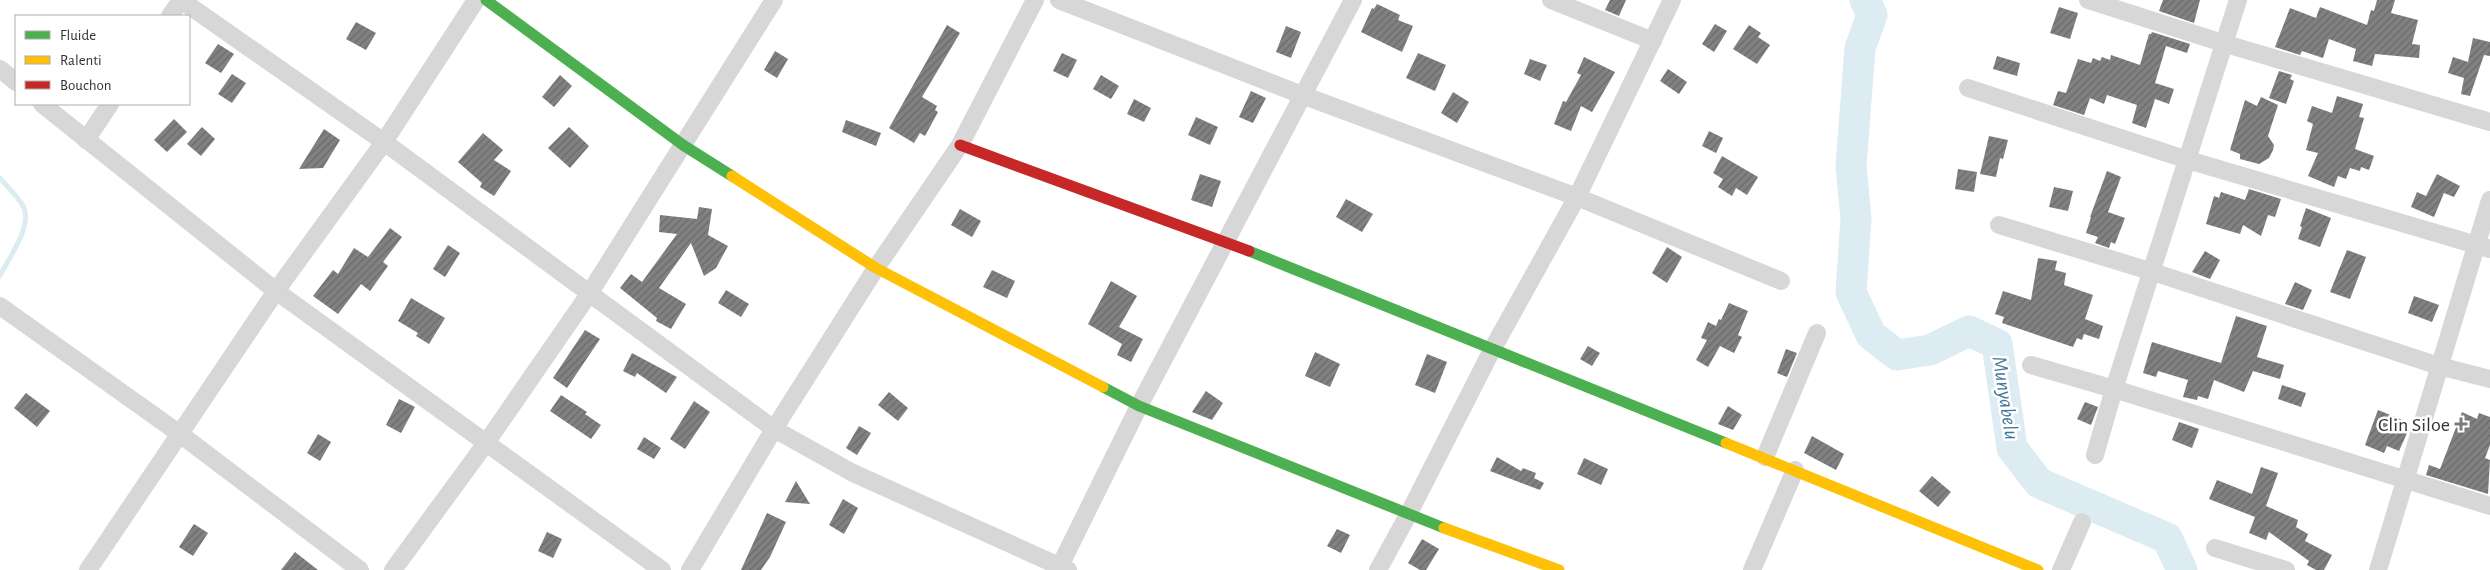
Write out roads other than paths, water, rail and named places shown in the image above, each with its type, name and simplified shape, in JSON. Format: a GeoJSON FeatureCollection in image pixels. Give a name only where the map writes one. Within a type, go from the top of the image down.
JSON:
{"type":"FeatureCollection","features":[{"type":"Feature","properties":{"kind":"street"},"geometry":{"type":"LineString","coordinates":[[171,15],[181,0],[384,142],[774,429],[853,473],[1062,569],[1139,406],[1353,0]]}},
{"type":"Feature","properties":{"kind":"street"},"geometry":{"type":"LineString","coordinates":[[88,570],[276,291],[384,142],[476,0]]}},
{"type":"Feature","properties":{"kind":"street"},"geometry":{"type":"LineString","coordinates":[[486,0],[683,146],[876,268],[1139,406],[1408,515],[1559,570]]}},
{"type":"Feature","properties":{"kind":"street"},"geometry":{"type":"LineString","coordinates":[[394,570],[486,443],[589,294],[774,0]]}},
{"type":"Feature","properties":{"kind":"street"},"geometry":{"type":"LineString","coordinates":[[690,570],[774,429],[876,268],[960,145],[1035,0]]}},
{"type":"Feature","properties":{"kind":"street"},"geometry":{"type":"LineString","coordinates":[[1059,0],[1302,95],[1577,196],[1781,281]]}},
{"type":"Feature","properties":{"kind":"street"},"geometry":{"type":"LineString","coordinates":[[1551,0],[1653,41]]}},
{"type":"Feature","properties":{"kind":"street"},"geometry":{"type":"LineString","coordinates":[[1378,570],[1493,348],[1577,196],[1672,0]]}},
{"type":"Feature","properties":{"kind":"street"},"geometry":{"type":"LineString","coordinates":[[2088,0],[2226,44],[2490,122]]}},
{"type":"Feature","properties":{"kind":"street"},"geometry":{"type":"LineString","coordinates":[[2095,455],[2114,389],[2226,44],[2238,0]]}},
{"type":"Feature","properties":{"kind":"street"},"geometry":{"type":"LineString","coordinates":[[0,69],[15,81]]}},
{"type":"Feature","properties":{"kind":"street"},"geometry":{"type":"LineString","coordinates":[[1968,88],[2188,160],[2483,247]]}},
{"type":"Feature","properties":{"kind":"street"},"geometry":{"type":"LineString","coordinates":[[43,105],[276,291],[662,570]]}},
{"type":"Feature","properties":{"kind":"street"},"geometry":{"type":"LineString","coordinates":[[86,140],[109,105]]}},
{"type":"Feature","properties":{"kind":"street"},"geometry":{"type":"LineString","coordinates":[[960,145],[1225,242],[1765,457],[2038,570]]}},
{"type":"Feature","properties":{"kind":"street"},"geometry":{"type":"LineString","coordinates":[[2378,570],[2439,366],[2483,247],[2490,200]]}},
{"type":"Feature","properties":{"kind":"street"},"geometry":{"type":"LineString","coordinates":[[2000,225],[2153,272],[2439,366],[2490,379]]}},
{"type":"Feature","properties":{"kind":"street"},"geometry":{"type":"LineString","coordinates":[[0,306],[180,434],[360,570]]}},
{"type":"Feature","properties":{"kind":"street"},"geometry":{"type":"LineString","coordinates":[[1765,457],[1817,333]]}},
{"type":"Feature","properties":{"kind":"street"},"geometry":{"type":"LineString","coordinates":[[2030,365],[2114,389],[2490,506]]}},
{"type":"Feature","properties":{"kind":"street"},"geometry":{"type":"LineString","coordinates":[[1752,570],[1795,470]]}},
{"type":"Feature","properties":{"kind":"street"},"geometry":{"type":"LineString","coordinates":[[2061,570],[2082,522]]}},
{"type":"Feature","properties":{"kind":"street"},"geometry":{"type":"LineString","coordinates":[[2215,548],[2286,570]]}},
{"type":"Feature","properties":{"kind":"waterway","name":"Munyabelu"},"geometry":{"type":"LineString","coordinates":[[1865,0],[1872,15],[1860,48],[1851,166],[1856,218],[1851,292],[1871,335],[1897,355],[1930,350],[1969,331],[1997,344],[2012,448],[2039,483],[2167,538],[2182,570]]}},
{"type":"Feature","properties":{"kind":"waterway"},"geometry":{"type":"LineString","coordinates":[[0,178],[20,200],[26,216],[22,233],[0,276]]}},
{"type":"Feature","properties":{"kind":"place","name":"Clin Siloe"},"geometry":{"type":"Point","coordinates":[2461,424]}}]}
